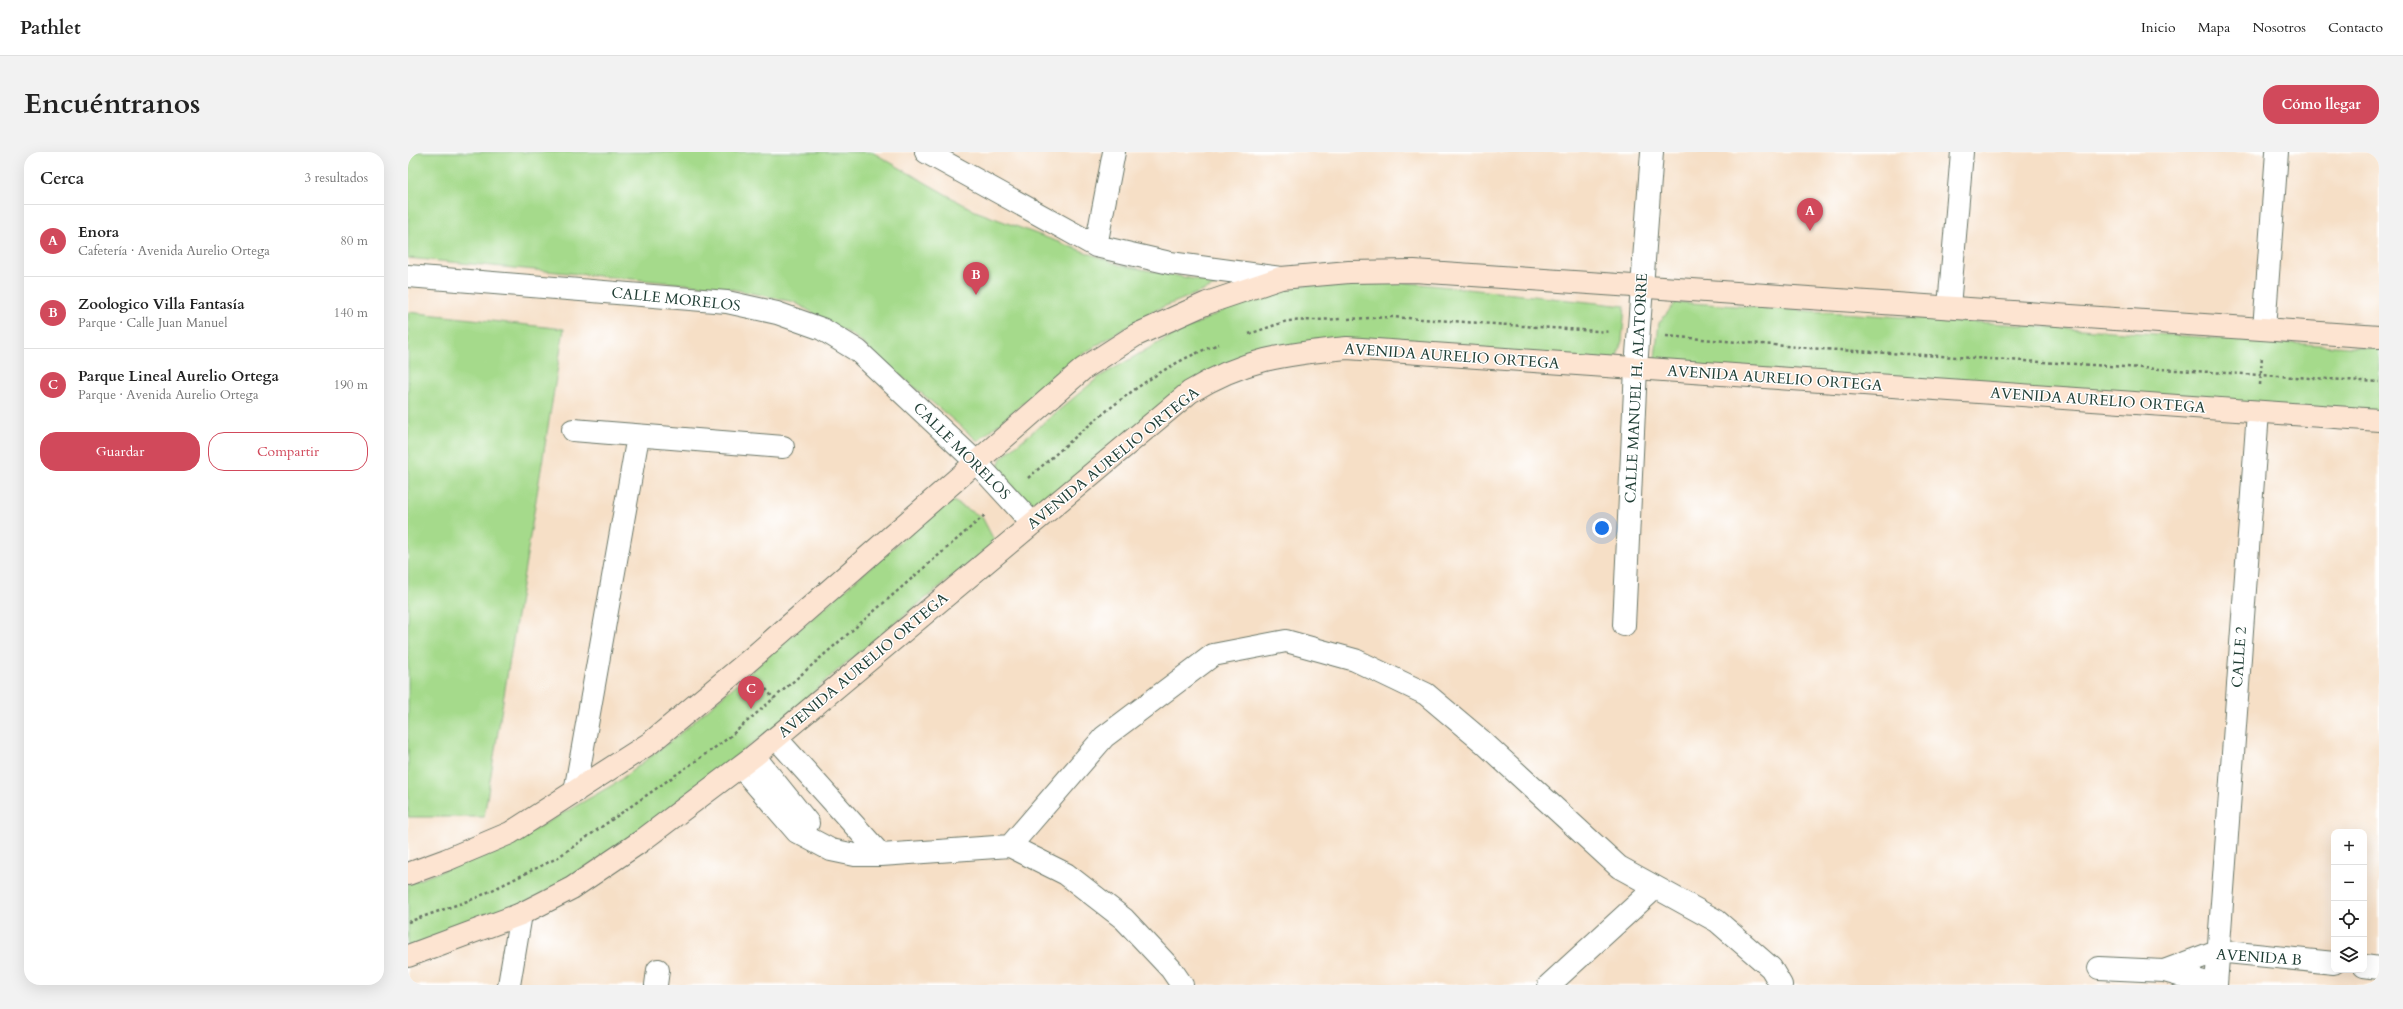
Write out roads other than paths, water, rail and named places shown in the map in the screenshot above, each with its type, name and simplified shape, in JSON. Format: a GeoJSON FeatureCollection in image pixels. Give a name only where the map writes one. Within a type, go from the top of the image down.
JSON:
{"type":"FeatureCollection","features":[{"type":"Feature","properties":{"kind":"main road"},"geometry":{"type":"LineString","coordinates":[[408,874],[510,833],[650,744],[745,664],[975,461],[1083,369],[1136,335],[1208,303],[1281,278],[1414,271],[2379,337]]}},
{"type":"Feature","properties":{"kind":"main road","name":"AVENIDA AURELIO ORTEGA"},"geometry":{"type":"LineString","coordinates":[[408,956],[521,914],[572,888],[634,847],[747,762],[1190,392],[1218,375],[1244,365],[1289,354],[1347,348],[2379,420]]}},
{"type":"Feature","properties":{"kind":"street"},"geometry":{"type":"LineString","coordinates":[[926,152],[1096,246],[1170,263],[1281,278]]}},
{"type":"Feature","properties":{"kind":"street"},"geometry":{"type":"LineString","coordinates":[[1096,246],[1114,152]]}},
{"type":"Feature","properties":{"kind":"street","name":"CALLE MANUEL H. ALATORRE"},"geometry":{"type":"LineString","coordinates":[[1624,625],[1638,334],[1652,152]]}},
{"type":"Feature","properties":{"kind":"street"},"geometry":{"type":"LineString","coordinates":[[1949,307],[1962,152]]}},
{"type":"Feature","properties":{"kind":"street"},"geometry":{"type":"LineString","coordinates":[[2264,329],[2277,152]]}},
{"type":"Feature","properties":{"kind":"street","name":"CALLE MORELOS"},"geometry":{"type":"LineString","coordinates":[[408,276],[727,302],[777,313],[822,329],[858,351],[975,461],[1032,523]]}},
{"type":"Feature","properties":{"kind":"street","name":"CALLE 2"},"geometry":{"type":"LineString","coordinates":[[2215,985],[2258,412]]}},
{"type":"Feature","properties":{"kind":"street"},"geometry":{"type":"LineString","coordinates":[[573,430],[783,447]]}},
{"type":"Feature","properties":{"kind":"street"},"geometry":{"type":"LineString","coordinates":[[575,792],[638,436]]}},
{"type":"Feature","properties":{"kind":"street"},"geometry":{"type":"LineString","coordinates":[[1010,846],[1104,737],[1213,655],[1286,641],[1355,660],[1426,694],[1483,742],[1619,867],[1717,921],[1771,968],[1781,985]]}},
{"type":"Feature","properties":{"kind":"street"},"geometry":{"type":"LineString","coordinates":[[776,738],[881,855]]}},
{"type":"Feature","properties":{"kind":"street"},"geometry":{"type":"LineString","coordinates":[[747,762],[797,832],[831,850],[855,855],[881,855],[1010,846],[1066,874],[1124,919],[1171,969],[1182,985]]}},
{"type":"Feature","properties":{"kind":"street"},"geometry":{"type":"LineString","coordinates":[[1549,985],[1655,888]]}},
{"type":"Feature","properties":{"kind":"street"},"geometry":{"type":"LineString","coordinates":[[509,985],[521,914]]}},
{"type":"Feature","properties":{"kind":"street","name":"AVENIDA B"},"geometry":{"type":"LineString","coordinates":[[2164,971],[2217,951],[2331,963]]}},
{"type":"Feature","properties":{"kind":"street"},"geometry":{"type":"LineString","coordinates":[[2367,966],[2379,968]]}},
{"type":"Feature","properties":{"kind":"street","name":"AVENIDA B"},"geometry":{"type":"LineString","coordinates":[[2099,968],[2164,971],[2215,985]]}},
{"type":"Feature","properties":{"kind":"place","name":"Enora"},"geometry":{"type":"Point","coordinates":[1810,231]}},
{"type":"Feature","properties":{"kind":"place","name":"Zoologico Villa Fantasía"},"geometry":{"type":"Point","coordinates":[976,295]}},
{"type":"Feature","properties":{"kind":"place","name":"Parque Lineal Aurelio Ortega"},"geometry":{"type":"Point","coordinates":[751,709]}}]}
